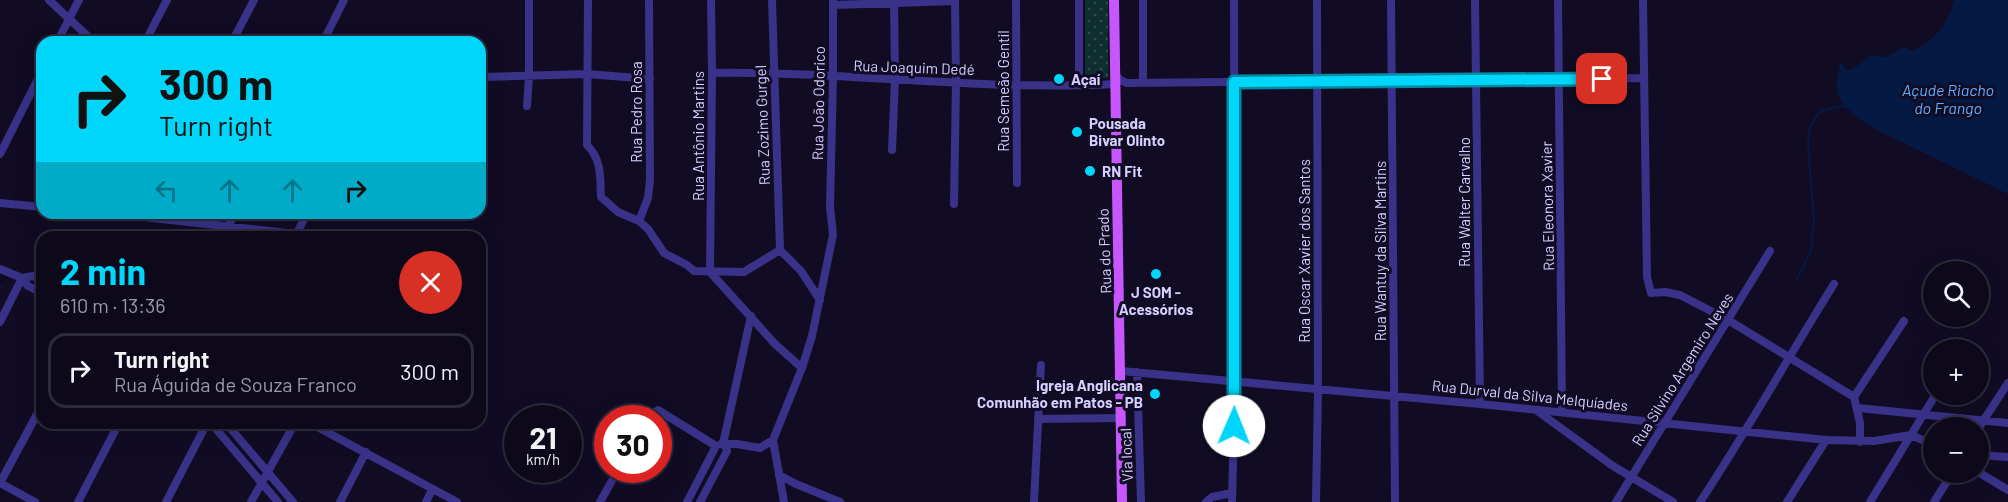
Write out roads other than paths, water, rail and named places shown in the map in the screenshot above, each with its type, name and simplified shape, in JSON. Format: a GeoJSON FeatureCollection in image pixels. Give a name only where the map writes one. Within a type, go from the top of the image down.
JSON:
{"type":"FeatureCollection","features":[{"type":"Feature","properties":{"kind":"main road","name":"Rua do Prado"},"geometry":{"type":"LineString","coordinates":[[1114,0],[1122,502]]}},
{"type":"Feature","properties":{"kind":"street"},"geometry":{"type":"LineString","coordinates":[[49,0],[87,36]]}},
{"type":"Feature","properties":{"kind":"street"},"geometry":{"type":"LineString","coordinates":[[60,36],[79,0]]}},
{"type":"Feature","properties":{"kind":"street"},"geometry":{"type":"LineString","coordinates":[[148,36],[168,0]]}},
{"type":"Feature","properties":{"kind":"street"},"geometry":{"type":"LineString","coordinates":[[235,36],[254,0]]}},
{"type":"Feature","properties":{"kind":"street"},"geometry":{"type":"LineString","coordinates":[[326,36],[345,0]]}},
{"type":"Feature","properties":{"kind":"street"},"geometry":{"type":"LineString","coordinates":[[527,106],[530,76],[529,0]]}},
{"type":"Feature","properties":{"kind":"street"},"geometry":{"type":"LineString","coordinates":[[588,0],[587,145],[598,160],[601,197],[618,212],[639,221],[648,229],[664,253],[694,271],[744,272],[780,250],[801,271],[820,300]]}},
{"type":"Feature","properties":{"kind":"street","name":"Rua Pedro Rosa"},"geometry":{"type":"LineString","coordinates":[[639,221],[648,198],[649,0]]}},
{"type":"Feature","properties":{"kind":"street","name":"Rua Antônio Martins"},"geometry":{"type":"LineString","coordinates":[[710,272],[711,0]]}},
{"type":"Feature","properties":{"kind":"street","name":"Rua Zozimo Gurgel"},"geometry":{"type":"LineString","coordinates":[[772,0],[780,250]]}},
{"type":"Feature","properties":{"kind":"street","name":"Rua Semeão Gentil"},"geometry":{"type":"LineString","coordinates":[[1016,0],[1017,183]]}},
{"type":"Feature","properties":{"kind":"street"},"geometry":{"type":"LineString","coordinates":[[1079,0],[1079,86]]}},
{"type":"Feature","properties":{"kind":"street"},"geometry":{"type":"LineString","coordinates":[[1143,0],[1143,82]]}},
{"type":"Feature","properties":{"kind":"street"},"geometry":{"type":"LineString","coordinates":[[1206,502],[1212,496],[1232,498],[1235,382],[1234,0]]}},
{"type":"Feature","properties":{"kind":"street","name":"Rua Oscar Xavier dos Santos"},"geometry":{"type":"LineString","coordinates":[[1316,502],[1317,0]]}},
{"type":"Feature","properties":{"kind":"street","name":"Rua Wantuy da Silva Martins"},"geometry":{"type":"LineString","coordinates":[[1391,0],[1395,502]]}},
{"type":"Feature","properties":{"kind":"street","name":"Rua Walter Carvalho"},"geometry":{"type":"LineString","coordinates":[[1476,0],[1480,404]]}},
{"type":"Feature","properties":{"kind":"street","name":"Rua Eleonora Xavier"},"geometry":{"type":"LineString","coordinates":[[1558,0],[1562,412]]}},
{"type":"Feature","properties":{"kind":"street"},"geometry":{"type":"LineString","coordinates":[[1643,0],[1647,277],[1651,293],[1665,292],[1680,295],[1728,320],[1854,397],[1858,408],[1860,442]]}},
{"type":"Feature","properties":{"kind":"street"},"geometry":{"type":"LineString","coordinates":[[892,150],[895,79],[894,1]]}},
{"type":"Feature","properties":{"kind":"street"},"geometry":{"type":"LineString","coordinates":[[833,2],[955,1],[954,204]]}},
{"type":"Feature","properties":{"kind":"street","name":"Rua João Odorico"},"geometry":{"type":"LineString","coordinates":[[773,440],[802,368],[820,300],[833,235],[830,207],[833,2]]}},
{"type":"Feature","properties":{"kind":"street","name":"Rua Joaquim Dedé"},"geometry":{"type":"LineString","coordinates":[[712,73],[774,73],[956,83],[1079,86],[1115,84]]}},
{"type":"Feature","properties":{"kind":"street"},"geometry":{"type":"LineString","coordinates":[[486,77],[587,74],[650,79]]}},
{"type":"Feature","properties":{"kind":"street"},"geometry":{"type":"LineString","coordinates":[[1115,84],[1120,80],[1127,82],[1318,82],[1644,78]]}},
{"type":"Feature","properties":{"kind":"street"},"geometry":{"type":"LineString","coordinates":[[1115,84],[1120,86],[1127,82]]}},
{"type":"Feature","properties":{"kind":"street"},"geometry":{"type":"LineString","coordinates":[[0,154],[36,83]]}},
{"type":"Feature","properties":{"kind":"street"},"geometry":{"type":"LineString","coordinates":[[0,203],[36,206]]}},
{"type":"Feature","properties":{"kind":"street"},"geometry":{"type":"LineString","coordinates":[[177,219],[266,231]]}},
{"type":"Feature","properties":{"kind":"street"},"geometry":{"type":"LineString","coordinates":[[226,231],[232,219]]}},
{"type":"Feature","properties":{"kind":"street","name":"Rua Silvino Argemiro Neves"},"geometry":{"type":"LineString","coordinates":[[1616,502],[1770,250]]}},
{"type":"Feature","properties":{"kind":"street"},"geometry":{"type":"LineString","coordinates":[[0,269],[22,278],[28,286],[36,290]]}},
{"type":"Feature","properties":{"kind":"street"},"geometry":{"type":"LineString","coordinates":[[710,272],[775,344],[802,368]]}},
{"type":"Feature","properties":{"kind":"street"},"geometry":{"type":"LineString","coordinates":[[22,278],[36,278]]}},
{"type":"Feature","properties":{"kind":"street"},"geometry":{"type":"LineString","coordinates":[[0,322],[22,278]]}},
{"type":"Feature","properties":{"kind":"street"},"geometry":{"type":"LineString","coordinates":[[1700,502],[1745,433],[1834,284]]}},
{"type":"Feature","properties":{"kind":"street"},"geometry":{"type":"LineString","coordinates":[[700,502],[722,447],[751,316]]}},
{"type":"Feature","properties":{"kind":"street"},"geometry":{"type":"LineString","coordinates":[[1854,397],[1904,321]]}},
{"type":"Feature","properties":{"kind":"street"},"geometry":{"type":"LineString","coordinates":[[1034,502],[1041,365]]}},
{"type":"Feature","properties":{"kind":"street","name":"Rua Durval da Silva Melquíades"},"geometry":{"type":"LineString","coordinates":[[1121,372],[1480,404],[1826,440],[1860,442],[1911,435]]}},
{"type":"Feature","properties":{"kind":"street","name":"Via local"},"geometry":{"type":"LineString","coordinates":[[1137,372],[1141,502]]}},
{"type":"Feature","properties":{"kind":"street"},"geometry":{"type":"LineString","coordinates":[[1986,417],[2008,383]]}},
{"type":"Feature","properties":{"kind":"street"},"geometry":{"type":"LineString","coordinates":[[1870,502],[1929,405]]}},
{"type":"Feature","properties":{"kind":"street"},"geometry":{"type":"LineString","coordinates":[[1858,408],[1924,413],[1943,417]]}},
{"type":"Feature","properties":{"kind":"street"},"geometry":{"type":"LineString","coordinates":[[1535,410],[1570,437],[1673,502]]}},
{"type":"Feature","properties":{"kind":"street"},"geometry":{"type":"LineString","coordinates":[[36,416],[0,483],[36,502]]}},
{"type":"Feature","properties":{"kind":"street"},"geometry":{"type":"LineString","coordinates":[[672,418],[722,447],[737,444],[760,447],[773,440],[784,502]]}},
{"type":"Feature","properties":{"kind":"street"},"geometry":{"type":"LineString","coordinates":[[1039,419],[1122,418]]}},
{"type":"Feature","properties":{"kind":"street"},"geometry":{"type":"LineString","coordinates":[[1989,424],[2008,423]]}},
{"type":"Feature","properties":{"kind":"street"},"geometry":{"type":"LineString","coordinates":[[78,502],[116,429]]}},
{"type":"Feature","properties":{"kind":"street"},"geometry":{"type":"LineString","coordinates":[[166,502],[206,429]]}},
{"type":"Feature","properties":{"kind":"street"},"geometry":{"type":"LineString","coordinates":[[214,429],[278,502]]}},
{"type":"Feature","properties":{"kind":"street"},"geometry":{"type":"LineString","coordinates":[[231,429],[293,502]]}},
{"type":"Feature","properties":{"kind":"street"},"geometry":{"type":"LineString","coordinates":[[251,502],[292,429]]}},
{"type":"Feature","properties":{"kind":"street"},"geometry":{"type":"LineString","coordinates":[[322,429],[457,502]]}},
{"type":"Feature","properties":{"kind":"street"},"geometry":{"type":"LineString","coordinates":[[1911,435],[1923,440]]}},
{"type":"Feature","properties":{"kind":"street"},"geometry":{"type":"LineString","coordinates":[[1787,502],[1826,440]]}},
{"type":"Feature","properties":{"kind":"street"},"geometry":{"type":"LineString","coordinates":[[687,502],[722,447]]}},
{"type":"Feature","properties":{"kind":"street"},"geometry":{"type":"LineString","coordinates":[[339,502],[366,452]]}},
{"type":"Feature","properties":{"kind":"street"},"geometry":{"type":"LineString","coordinates":[[1989,456],[2008,458]]}},
{"type":"Feature","properties":{"kind":"street"},"geometry":{"type":"LineString","coordinates":[[779,475],[840,502]]}},
{"type":"Feature","properties":{"kind":"street"},"geometry":{"type":"LineString","coordinates":[[1989,479],[2008,490]]}},
{"type":"Feature","properties":{"kind":"street"},"geometry":{"type":"LineString","coordinates":[[600,502],[611,483]]}},
{"type":"Feature","properties":{"kind":"street"},"geometry":{"type":"LineString","coordinates":[[1934,502],[1946,483]]}},
{"type":"Feature","properties":{"kind":"street"},"geometry":{"type":"LineString","coordinates":[[426,502],[432,490]]}},
{"type":"Feature","properties":{"kind":"water","name":"Açude Riacho do Frango"},"geometry":{"type":"Polygon","coordinates":[[[1954,0],[2008,0],[2008,194],[1879,131],[1849,110],[1837,91],[1840,62],[1848,71],[1871,55],[1886,57],[1904,47],[1913,51],[1928,41],[1944,24],[1954,0]]]}},
{"type":"Feature","properties":{"kind":"waterway"},"geometry":{"type":"LineString","coordinates":[[1797,279],[1811,251],[1814,218],[1808,143],[1810,127],[1820,111],[1847,105]]}},
{"type":"Feature","properties":{"kind":"place","name":"Açaí"},"geometry":{"type":"Point","coordinates":[1059,79]}},
{"type":"Feature","properties":{"kind":"place","name":"Pousada Bivar Olinto"},"geometry":{"type":"Point","coordinates":[1077,132]}},
{"type":"Feature","properties":{"kind":"place","name":"RN Fit"},"geometry":{"type":"Point","coordinates":[1090,171]}},
{"type":"Feature","properties":{"kind":"place","name":"J SOM - Acessórios"},"geometry":{"type":"Point","coordinates":[1156,274]}},
{"type":"Feature","properties":{"kind":"place","name":"Igreja Anglicana Comunhão em Patos - PB"},"geometry":{"type":"Point","coordinates":[1155,394]}}]}
